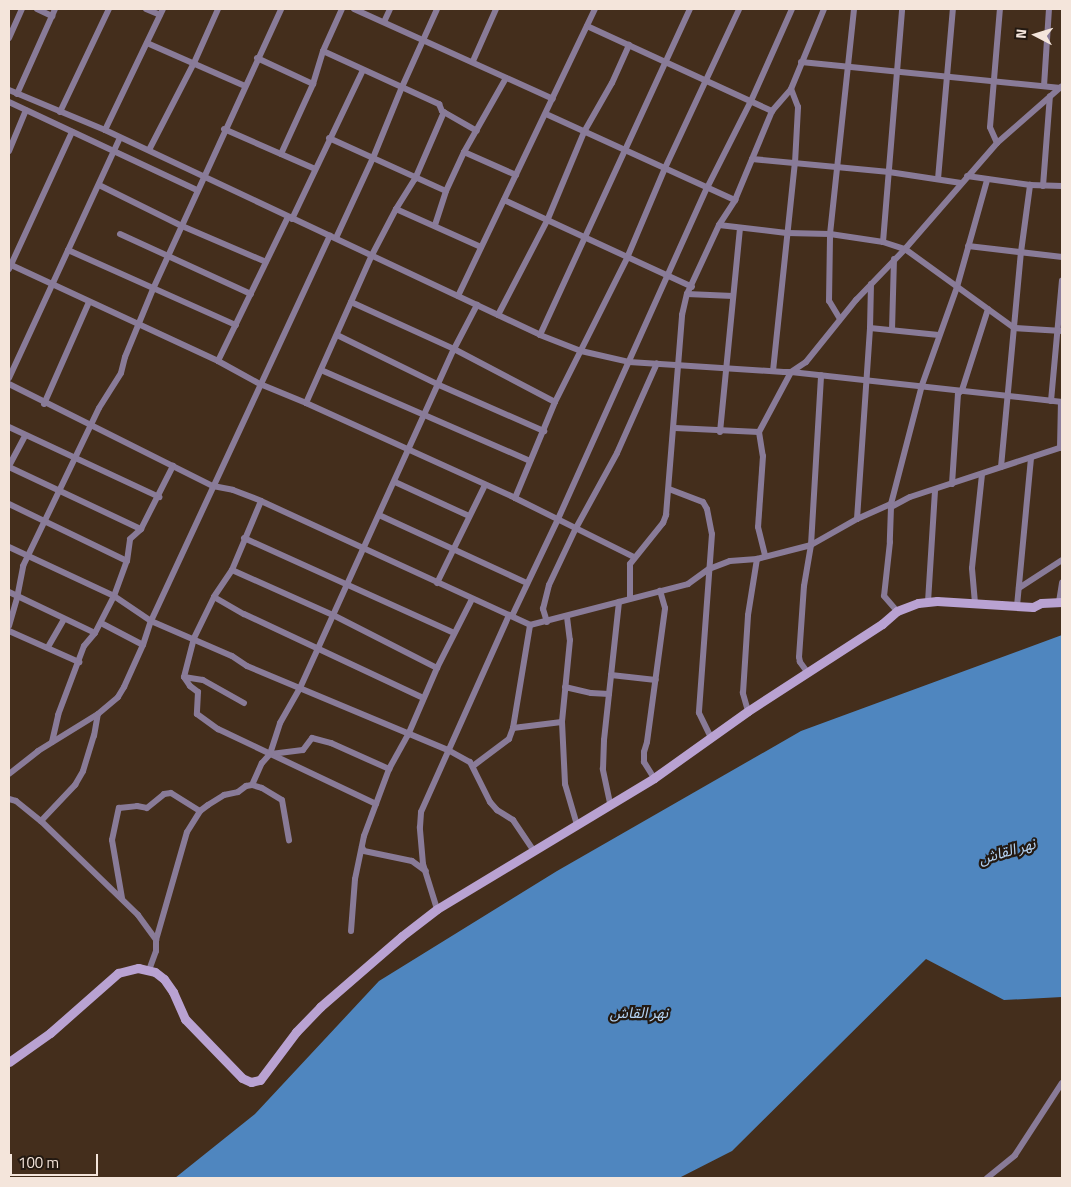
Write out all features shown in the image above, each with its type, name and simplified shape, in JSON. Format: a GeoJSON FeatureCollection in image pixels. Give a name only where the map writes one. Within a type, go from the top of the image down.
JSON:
{"type":"FeatureCollection","features":[{"type":"Feature","properties":{"kind":"main road"},"geometry":{"type":"LineString","coordinates":[[9,1062],[50,1033],[118,972],[133,968],[149,970],[164,979],[173,992],[185,1019],[245,1080],[258,1081],[265,1076],[296,1032],[326,1001],[402,936],[437,909],[654,778],[748,711],[808,673],[897,611],[928,602],[1033,607],[1041,603],[1061,602]]}},
{"type":"Feature","properties":{"kind":"street"},"geometry":{"type":"LineString","coordinates":[[9,38],[22,9]]}},
{"type":"Feature","properties":{"kind":"street"},"geometry":{"type":"LineString","coordinates":[[37,9],[52,16]]}},
{"type":"Feature","properties":{"kind":"street"},"geometry":{"type":"LineString","coordinates":[[17,94],[55,9]]}},
{"type":"Feature","properties":{"kind":"street"},"geometry":{"type":"LineString","coordinates":[[60,112],[109,9]]}},
{"type":"Feature","properties":{"kind":"street"},"geometry":{"type":"LineString","coordinates":[[105,130],[161,12],[146,9]]}},
{"type":"Feature","properties":{"kind":"street"},"geometry":{"type":"LineString","coordinates":[[149,150],[194,63],[218,9]]}},
{"type":"Feature","properties":{"kind":"street"},"geometry":{"type":"LineString","coordinates":[[281,154],[314,84],[323,51],[342,9]]}},
{"type":"Feature","properties":{"kind":"street"},"geometry":{"type":"LineString","coordinates":[[354,9],[473,61],[552,99]]}},
{"type":"Feature","properties":{"kind":"street"},"geometry":{"type":"LineString","coordinates":[[384,22],[390,9]]}},
{"type":"Feature","properties":{"kind":"street"},"geometry":{"type":"LineString","coordinates":[[9,774],[52,742],[98,714],[118,697],[124,687],[143,645],[151,621],[260,384],[373,158],[402,87],[438,9]]}},
{"type":"Feature","properties":{"kind":"street"},"geometry":{"type":"LineString","coordinates":[[473,61],[496,9]]}},
{"type":"Feature","properties":{"kind":"street"},"geometry":{"type":"LineString","coordinates":[[458,296],[595,9]]}},
{"type":"Feature","properties":{"kind":"street"},"geometry":{"type":"LineString","coordinates":[[540,335],[583,237],[690,9]]}},
{"type":"Feature","properties":{"kind":"street"},"geometry":{"type":"LineString","coordinates":[[515,498],[555,402],[627,258],[665,168],[739,9]]}},
{"type":"Feature","properties":{"kind":"street"},"geometry":{"type":"LineString","coordinates":[[437,909],[421,848],[421,812],[510,616],[558,519],[707,188],[792,9]]}},
{"type":"Feature","properties":{"kind":"street"},"geometry":{"type":"LineString","coordinates":[[630,598],[628,569],[634,557],[665,519],[675,428],[682,316],[688,294],[719,225],[735,200],[772,111],[791,88],[824,9]]}},
{"type":"Feature","properties":{"kind":"street"},"geometry":{"type":"LineString","coordinates":[[840,319],[829,301],[830,234],[839,166],[854,9]]}},
{"type":"Feature","properties":{"kind":"street"},"geometry":{"type":"LineString","coordinates":[[882,242],[902,9]]}},
{"type":"Feature","properties":{"kind":"street"},"geometry":{"type":"LineString","coordinates":[[938,179],[953,9]]}},
{"type":"Feature","properties":{"kind":"street"},"geometry":{"type":"LineString","coordinates":[[997,143],[990,130],[1000,9]]}},
{"type":"Feature","properties":{"kind":"street"},"geometry":{"type":"LineString","coordinates":[[1044,86],[1049,9]]}},
{"type":"Feature","properties":{"kind":"street"},"geometry":{"type":"LineString","coordinates":[[9,626],[18,598],[21,574],[27,556],[91,425],[121,373],[125,357],[140,325],[153,289],[278,10]]}},
{"type":"Feature","properties":{"kind":"street"},"geometry":{"type":"LineString","coordinates":[[587,26],[772,111]]}},
{"type":"Feature","properties":{"kind":"street"},"geometry":{"type":"LineString","coordinates":[[147,42],[245,86]]}},
{"type":"Feature","properties":{"kind":"street"},"geometry":{"type":"LineString","coordinates":[[498,315],[547,222],[584,132],[612,84],[629,45]]}},
{"type":"Feature","properties":{"kind":"street"},"geometry":{"type":"LineString","coordinates":[[323,51],[439,104],[444,112],[477,131]]}},
{"type":"Feature","properties":{"kind":"street"},"geometry":{"type":"LineString","coordinates":[[257,58],[314,84]]}},
{"type":"Feature","properties":{"kind":"street"},"geometry":{"type":"LineString","coordinates":[[801,62],[1061,87]]}},
{"type":"Feature","properties":{"kind":"street"},"geometry":{"type":"LineString","coordinates":[[218,361],[363,70]]}},
{"type":"Feature","properties":{"kind":"street"},"geometry":{"type":"LineString","coordinates":[[435,225],[446,191],[464,152],[506,78]]}},
{"type":"Feature","properties":{"kind":"street"},"geometry":{"type":"LineString","coordinates":[[765,556],[758,528],[763,456],[759,432],[791,372],[806,362],[840,319],[997,143],[1061,87]]}},
{"type":"Feature","properties":{"kind":"street"},"geometry":{"type":"LineString","coordinates":[[773,371],[795,163],[798,104],[791,88]]}},
{"type":"Feature","properties":{"kind":"street"},"geometry":{"type":"LineString","coordinates":[[9,90],[149,150],[540,335],[580,351],[629,362],[678,363],[822,374],[1062,402],[1061,448],[910,497],[858,519],[811,545],[757,559],[730,561],[709,568],[693,582],[567,617],[530,625],[261,501],[233,490],[213,486],[91,425],[44,404],[9,384]]}},
{"type":"Feature","properties":{"kind":"street"},"geometry":{"type":"LineString","coordinates":[[1043,186],[1050,96]]}},
{"type":"Feature","properties":{"kind":"street"},"geometry":{"type":"LineString","coordinates":[[9,102],[197,190]]}},
{"type":"Feature","properties":{"kind":"street"},"geometry":{"type":"LineString","coordinates":[[9,151],[26,110]]}},
{"type":"Feature","properties":{"kind":"street"},"geometry":{"type":"LineString","coordinates":[[306,403],[372,255],[396,209],[415,179],[444,112]]}},
{"type":"Feature","properties":{"kind":"street"},"geometry":{"type":"LineString","coordinates":[[546,114],[735,200]]}},
{"type":"Feature","properties":{"kind":"street"},"geometry":{"type":"LineString","coordinates":[[224,129],[315,169]]}},
{"type":"Feature","properties":{"kind":"street"},"geometry":{"type":"LineString","coordinates":[[72,132],[9,266],[218,361],[260,384],[515,498],[634,557]]}},
{"type":"Feature","properties":{"kind":"street"},"geometry":{"type":"LineString","coordinates":[[9,378],[120,138]]}},
{"type":"Feature","properties":{"kind":"street"},"geometry":{"type":"LineString","coordinates":[[329,138],[415,179],[446,191]]}},
{"type":"Feature","properties":{"kind":"street"},"geometry":{"type":"LineString","coordinates":[[464,152],[516,175]]}},
{"type":"Feature","properties":{"kind":"street"},"geometry":{"type":"LineString","coordinates":[[752,159],[839,166],[961,182]]}},
{"type":"Feature","properties":{"kind":"street"},"geometry":{"type":"LineString","coordinates":[[967,176],[1030,185],[1062,186]]}},
{"type":"Feature","properties":{"kind":"street"},"geometry":{"type":"LineString","coordinates":[[897,611],[884,597],[890,542],[891,506],[922,385],[957,287],[987,180]]}},
{"type":"Feature","properties":{"kind":"street"},"geometry":{"type":"LineString","coordinates":[[99,185],[182,226],[266,262]]}},
{"type":"Feature","properties":{"kind":"street"},"geometry":{"type":"LineString","coordinates":[[1001,467],[1021,252],[1030,185]]}},
{"type":"Feature","properties":{"kind":"street"},"geometry":{"type":"LineString","coordinates":[[504,200],[547,222],[667,277],[692,286]]}},
{"type":"Feature","properties":{"kind":"street"},"geometry":{"type":"LineString","coordinates":[[396,209],[481,247]]}},
{"type":"Feature","properties":{"kind":"street"},"geometry":{"type":"LineString","coordinates":[[719,225],[740,229],[787,233],[830,234],[882,242],[904,249],[1014,328],[1060,331]]}},
{"type":"Feature","properties":{"kind":"street"},"geometry":{"type":"LineString","coordinates":[[720,432],[740,229]]}},
{"type":"Feature","properties":{"kind":"street"},"geometry":{"type":"LineString","coordinates":[[120,234],[251,294]]}},
{"type":"Feature","properties":{"kind":"street"},"geometry":{"type":"LineString","coordinates":[[968,246],[1062,257]]}},
{"type":"Feature","properties":{"kind":"street"},"geometry":{"type":"LineString","coordinates":[[68,250],[236,325]]}},
{"type":"Feature","properties":{"kind":"street"},"geometry":{"type":"LineString","coordinates":[[892,330],[894,259]]}},
{"type":"Feature","properties":{"kind":"street"},"geometry":{"type":"LineString","coordinates":[[1051,401],[1060,331],[1062,280]]}},
{"type":"Feature","properties":{"kind":"street"},"geometry":{"type":"LineString","coordinates":[[858,519],[871,284]]}},
{"type":"Feature","properties":{"kind":"street"},"geometry":{"type":"LineString","coordinates":[[688,294],[733,296]]}},
{"type":"Feature","properties":{"kind":"street"},"geometry":{"type":"LineString","coordinates":[[44,404],[89,302]]}},
{"type":"Feature","properties":{"kind":"street"},"geometry":{"type":"LineString","coordinates":[[351,302],[454,349],[555,402]]}},
{"type":"Feature","properties":{"kind":"street"},"geometry":{"type":"LineString","coordinates":[[252,785],[262,763],[270,754],[280,723],[300,688],[440,385],[454,349],[477,305]]}},
{"type":"Feature","properties":{"kind":"street"},"geometry":{"type":"LineString","coordinates":[[952,484],[958,394],[962,390],[988,309]]}},
{"type":"Feature","properties":{"kind":"street"},"geometry":{"type":"LineString","coordinates":[[870,328],[939,335]]}},
{"type":"Feature","properties":{"kind":"street"},"geometry":{"type":"LineString","coordinates":[[337,335],[440,385],[544,431]]}},
{"type":"Feature","properties":{"kind":"street"},"geometry":{"type":"LineString","coordinates":[[547,622],[543,609],[549,585],[576,528],[617,453],[657,363]]}},
{"type":"Feature","properties":{"kind":"street"},"geometry":{"type":"LineString","coordinates":[[321,370],[426,414],[530,461]]}},
{"type":"Feature","properties":{"kind":"street"},"geometry":{"type":"LineString","coordinates":[[808,673],[800,662],[799,657],[804,586],[811,545],[822,374]]}},
{"type":"Feature","properties":{"kind":"street"},"geometry":{"type":"LineString","coordinates":[[9,427],[24,436],[159,497]]}},
{"type":"Feature","properties":{"kind":"street"},"geometry":{"type":"LineString","coordinates":[[675,428],[720,432],[759,432]]}},
{"type":"Feature","properties":{"kind":"street"},"geometry":{"type":"LineString","coordinates":[[24,436],[9,467],[141,529]]}},
{"type":"Feature","properties":{"kind":"street"},"geometry":{"type":"LineString","coordinates":[[1017,606],[1031,458]]}},
{"type":"Feature","properties":{"kind":"street"},"geometry":{"type":"LineString","coordinates":[[52,742],[60,709],[84,646],[101,622],[114,596],[127,561],[130,539],[141,529],[159,497],[173,466]]}},
{"type":"Feature","properties":{"kind":"street"},"geometry":{"type":"LineString","coordinates":[[975,603],[972,568],[982,475]]}},
{"type":"Feature","properties":{"kind":"street"},"geometry":{"type":"LineString","coordinates":[[395,482],[469,516]]}},
{"type":"Feature","properties":{"kind":"street"},"geometry":{"type":"LineString","coordinates":[[437,583],[484,485]]}},
{"type":"Feature","properties":{"kind":"street"},"geometry":{"type":"LineString","coordinates":[[669,489],[700,500],[706,505],[713,541],[709,568],[699,713],[711,738]]}},
{"type":"Feature","properties":{"kind":"street"},"geometry":{"type":"LineString","coordinates":[[928,602],[935,490]]}},
{"type":"Feature","properties":{"kind":"street"},"geometry":{"type":"LineString","coordinates":[[261,501],[232,570],[214,597],[194,638],[184,677],[190,686],[198,692],[197,714],[199,717],[270,754],[376,804]]}},
{"type":"Feature","properties":{"kind":"street"},"geometry":{"type":"LineString","coordinates":[[9,504],[127,561]]}},
{"type":"Feature","properties":{"kind":"street"},"geometry":{"type":"LineString","coordinates":[[379,516],[528,583]]}},
{"type":"Feature","properties":{"kind":"street"},"geometry":{"type":"LineString","coordinates":[[244,538],[348,583],[454,633]]}},
{"type":"Feature","properties":{"kind":"street"},"geometry":{"type":"LineString","coordinates":[[9,547],[114,596],[151,621],[194,638],[232,656],[247,666],[448,750],[473,766],[490,802],[497,810],[513,820],[533,850]]}},
{"type":"Feature","properties":{"kind":"street"},"geometry":{"type":"LineString","coordinates":[[748,711],[743,693],[748,615],[757,559]]}},
{"type":"Feature","properties":{"kind":"street"},"geometry":{"type":"LineString","coordinates":[[1019,588],[1062,560]]}},
{"type":"Feature","properties":{"kind":"street"},"geometry":{"type":"LineString","coordinates":[[232,570],[333,615],[437,668]]}},
{"type":"Feature","properties":{"kind":"street"},"geometry":{"type":"LineString","coordinates":[[1061,602],[1062,582]]}},
{"type":"Feature","properties":{"kind":"street"},"geometry":{"type":"LineString","coordinates":[[654,778],[644,762],[644,752],[647,742],[665,608],[660,591]]}},
{"type":"Feature","properties":{"kind":"street"},"geometry":{"type":"LineString","coordinates":[[9,592],[94,633]]}},
{"type":"Feature","properties":{"kind":"street"},"geometry":{"type":"LineString","coordinates":[[214,597],[244,614],[423,698]]}},
{"type":"Feature","properties":{"kind":"street"},"geometry":{"type":"LineString","coordinates":[[351,932],[355,879],[362,847],[376,804],[389,769],[408,734],[437,668],[472,599]]}},
{"type":"Feature","properties":{"kind":"street"},"geometry":{"type":"LineString","coordinates":[[610,803],[603,769],[608,694],[619,602]]}},
{"type":"Feature","properties":{"kind":"street"},"geometry":{"type":"LineString","coordinates":[[567,617],[570,640],[562,722],[565,784],[577,824]]}},
{"type":"Feature","properties":{"kind":"street"},"geometry":{"type":"LineString","coordinates":[[48,647],[64,619]]}},
{"type":"Feature","properties":{"kind":"street"},"geometry":{"type":"LineString","coordinates":[[101,622],[143,645]]}},
{"type":"Feature","properties":{"kind":"street"},"geometry":{"type":"LineString","coordinates":[[473,766],[509,739],[513,728],[530,625]]}},
{"type":"Feature","properties":{"kind":"street"},"geometry":{"type":"LineString","coordinates":[[9,631],[79,662]]}},
{"type":"Feature","properties":{"kind":"street"},"geometry":{"type":"LineString","coordinates":[[611,675],[656,680]]}},
{"type":"Feature","properties":{"kind":"street"},"geometry":{"type":"LineString","coordinates":[[184,677],[203,680],[244,703]]}},
{"type":"Feature","properties":{"kind":"street"},"geometry":{"type":"LineString","coordinates":[[565,687],[591,693],[608,694]]}},
{"type":"Feature","properties":{"kind":"street"},"geometry":{"type":"LineString","coordinates":[[41,821],[74,785],[83,771],[94,736],[98,714]]}},
{"type":"Feature","properties":{"kind":"street"},"geometry":{"type":"LineString","coordinates":[[513,728],[562,722]]}},
{"type":"Feature","properties":{"kind":"street"},"geometry":{"type":"LineString","coordinates":[[270,754],[302,750],[312,738],[331,743],[389,769]]}},
{"type":"Feature","properties":{"kind":"street"},"geometry":{"type":"LineString","coordinates":[[149,970],[156,951],[156,940],[187,832],[200,811],[224,795],[238,792],[246,786],[252,785],[277,795],[282,800],[289,840]]}},
{"type":"Feature","properties":{"kind":"street"},"geometry":{"type":"LineString","coordinates":[[123,900],[112,840],[119,808],[137,806],[147,808],[164,794],[171,793],[200,811]]}},
{"type":"Feature","properties":{"kind":"street"},"geometry":{"type":"LineString","coordinates":[[9,799],[41,821],[138,914],[156,940]]}},
{"type":"Feature","properties":{"kind":"street"},"geometry":{"type":"LineString","coordinates":[[362,847],[364,851],[412,862],[427,872]]}},
{"type":"Feature","properties":{"kind":"street"},"geometry":{"type":"LineString","coordinates":[[987,1178],[1015,1155],[1062,1083]]}},
{"type":"Feature","properties":{"kind":"water","name":"نهر القاش"},"geometry":{"type":"Polygon","coordinates":[[[1062,635],[1062,997],[1004,1000],[926,959],[732,1151],[679,1178],[175,1178],[255,1114],[379,981],[557,871],[801,731],[1062,635]]]}}]}
